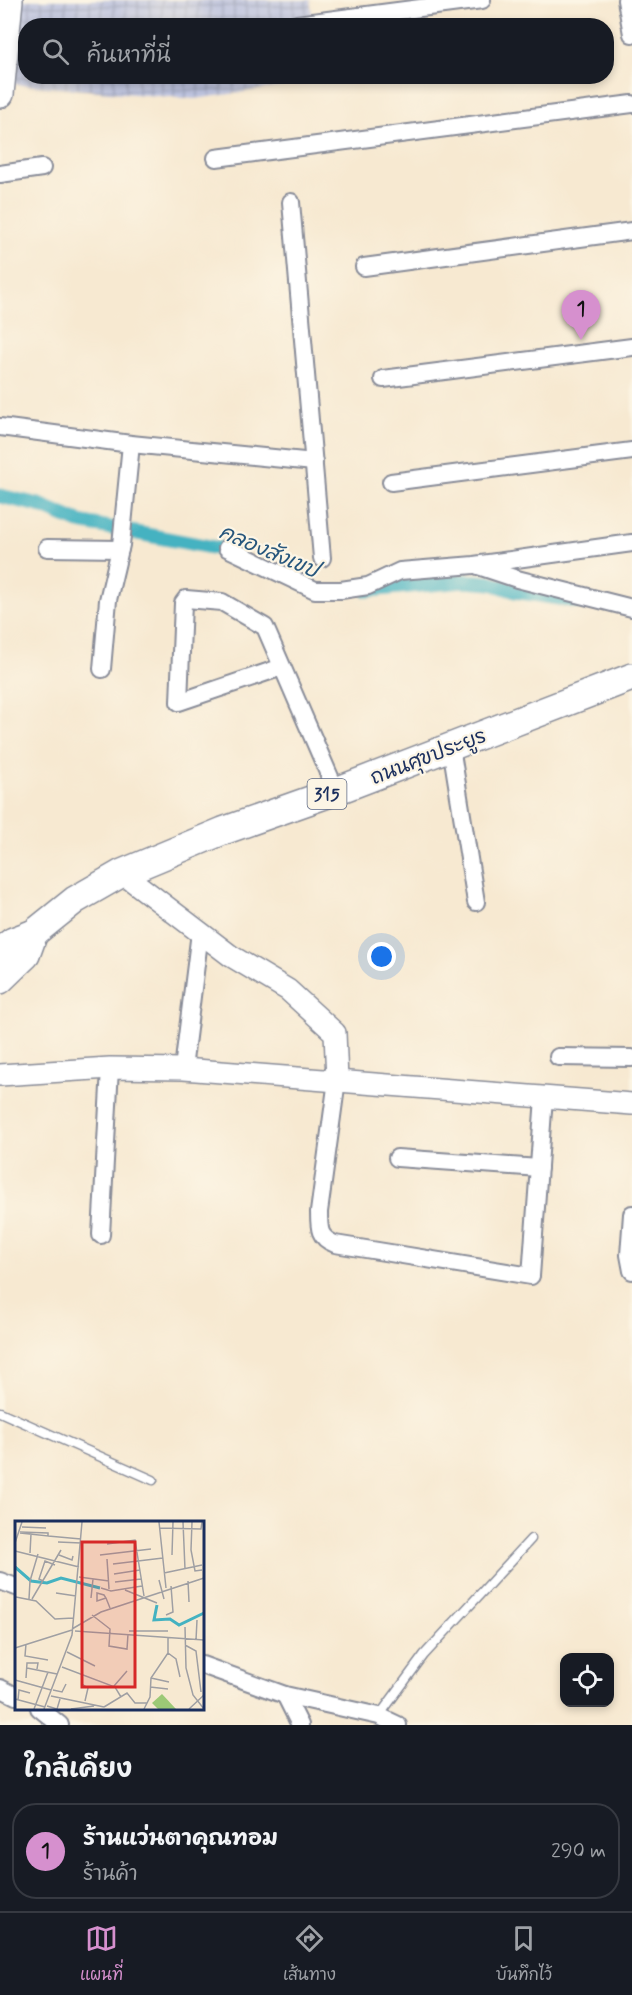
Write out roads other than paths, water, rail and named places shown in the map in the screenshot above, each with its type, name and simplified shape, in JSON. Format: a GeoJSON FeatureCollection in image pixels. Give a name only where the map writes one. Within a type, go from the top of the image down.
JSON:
{"type":"FeatureCollection","features":[{"type":"Feature","properties":{"kind":"main road"},"geometry":{"type":"LineString","coordinates":[[0,94],[9,0]]}},
{"type":"Feature","properties":{"kind":"main road","name":"ถนนศุขประยูร"},"geometry":{"type":"LineString","coordinates":[[1,950],[13,941],[34,933],[75,900],[122,873],[223,831],[336,791],[632,677]]}},
{"type":"Feature","properties":{"kind":"main road","name":"ถนนศุขประยูร"},"geometry":{"type":"LineString","coordinates":[[0,980],[26,955],[34,933]]}},
{"type":"Feature","properties":{"kind":"street"},"geometry":{"type":"LineString","coordinates":[[343,18],[482,0]]}},
{"type":"Feature","properties":{"kind":"street"},"geometry":{"type":"LineString","coordinates":[[626,0],[632,34]]}},
{"type":"Feature","properties":{"kind":"street"},"geometry":{"type":"LineString","coordinates":[[216,158],[632,104]]}},
{"type":"Feature","properties":{"kind":"street"},"geometry":{"type":"LineString","coordinates":[[0,174],[42,168]]}},
{"type":"Feature","properties":{"kind":"street"},"geometry":{"type":"LineString","coordinates":[[291,202],[322,558]]}},
{"type":"Feature","properties":{"kind":"street"},"geometry":{"type":"LineString","coordinates":[[364,267],[632,231]]}},
{"type":"Feature","properties":{"kind":"street"},"geometry":{"type":"LineString","coordinates":[[383,379],[632,347]]}},
{"type":"Feature","properties":{"kind":"street"},"geometry":{"type":"LineString","coordinates":[[0,427],[131,444],[314,462]]}},
{"type":"Feature","properties":{"kind":"street"},"geometry":{"type":"LineString","coordinates":[[102,669],[108,600],[120,547],[131,444]]}},
{"type":"Feature","properties":{"kind":"street"},"geometry":{"type":"LineString","coordinates":[[391,482],[632,451]]}},
{"type":"Feature","properties":{"kind":"street"},"geometry":{"type":"LineString","coordinates":[[227,548],[315,590],[341,590],[368,586],[400,571],[474,565],[632,543]]}},
{"type":"Feature","properties":{"kind":"street"},"geometry":{"type":"LineString","coordinates":[[47,548],[120,547]]}},
{"type":"Feature","properties":{"kind":"street"},"geometry":{"type":"LineString","coordinates":[[474,565],[632,608]]}},
{"type":"Feature","properties":{"kind":"street"},"geometry":{"type":"LineString","coordinates":[[282,667],[179,702],[183,603],[186,599],[222,602],[265,627],[336,791]]}},
{"type":"Feature","properties":{"kind":"street"},"geometry":{"type":"LineString","coordinates":[[451,747],[476,902]]}},
{"type":"Feature","properties":{"kind":"street"},"geometry":{"type":"LineString","coordinates":[[122,873],[231,956],[288,990],[335,1033],[337,1080],[319,1212],[319,1228],[325,1240],[335,1244],[531,1276],[544,1097]]}},
{"type":"Feature","properties":{"kind":"street"},"geometry":{"type":"LineString","coordinates":[[183,1069],[200,932]]}},
{"type":"Feature","properties":{"kind":"street"},"geometry":{"type":"LineString","coordinates":[[558,1057],[632,1058]]}},
{"type":"Feature","properties":{"kind":"street"},"geometry":{"type":"LineString","coordinates":[[100,1234],[111,1068]]}},
{"type":"Feature","properties":{"kind":"street"},"geometry":{"type":"LineString","coordinates":[[0,1075],[111,1068],[183,1069],[632,1104]]}},
{"type":"Feature","properties":{"kind":"street"},"geometry":{"type":"LineString","coordinates":[[397,1158],[539,1168]]}},
{"type":"Feature","properties":{"kind":"street"},"geometry":{"type":"LineString","coordinates":[[632,1214],[629,1255],[632,1271]]}},
{"type":"Feature","properties":{"kind":"street"},"geometry":{"type":"LineString","coordinates":[[0,1581],[15,1587]]}},
{"type":"Feature","properties":{"kind":"street"},"geometry":{"type":"LineString","coordinates":[[204,1666],[285,1695],[379,1716],[398,1725]]}},
{"type":"Feature","properties":{"kind":"street"},"geometry":{"type":"LineString","coordinates":[[0,1688],[15,1696]]}},
{"type":"Feature","properties":{"kind":"street"},"geometry":{"type":"LineString","coordinates":[[285,1695],[300,1725]]}},
{"type":"Feature","properties":{"kind":"street"},"geometry":{"type":"LineString","coordinates":[[41,1710],[60,1725]]}},
{"type":"Feature","properties":{"kind":"lane"},"geometry":{"type":"LineString","coordinates":[[0,1412],[153,1480]]}},
{"type":"Feature","properties":{"kind":"lane"},"geometry":{"type":"LineString","coordinates":[[379,1716],[424,1655],[531,1539]]}},
{"type":"Feature","properties":{"kind":"waterway","name":"คลองสังเขป"},"geometry":{"type":"LineString","coordinates":[[0,496],[39,505],[79,522],[221,549],[235,556]]}},
{"type":"Feature","properties":{"kind":"waterway","name":"คลองสังเขป"},"geometry":{"type":"LineString","coordinates":[[367,590],[464,581],[491,583],[515,591],[577,601]]}},
{"type":"Feature","properties":{"kind":"place","name":"ร้านแว่นตาคุณทอม"},"geometry":{"type":"Point","coordinates":[581,340]}}]}
